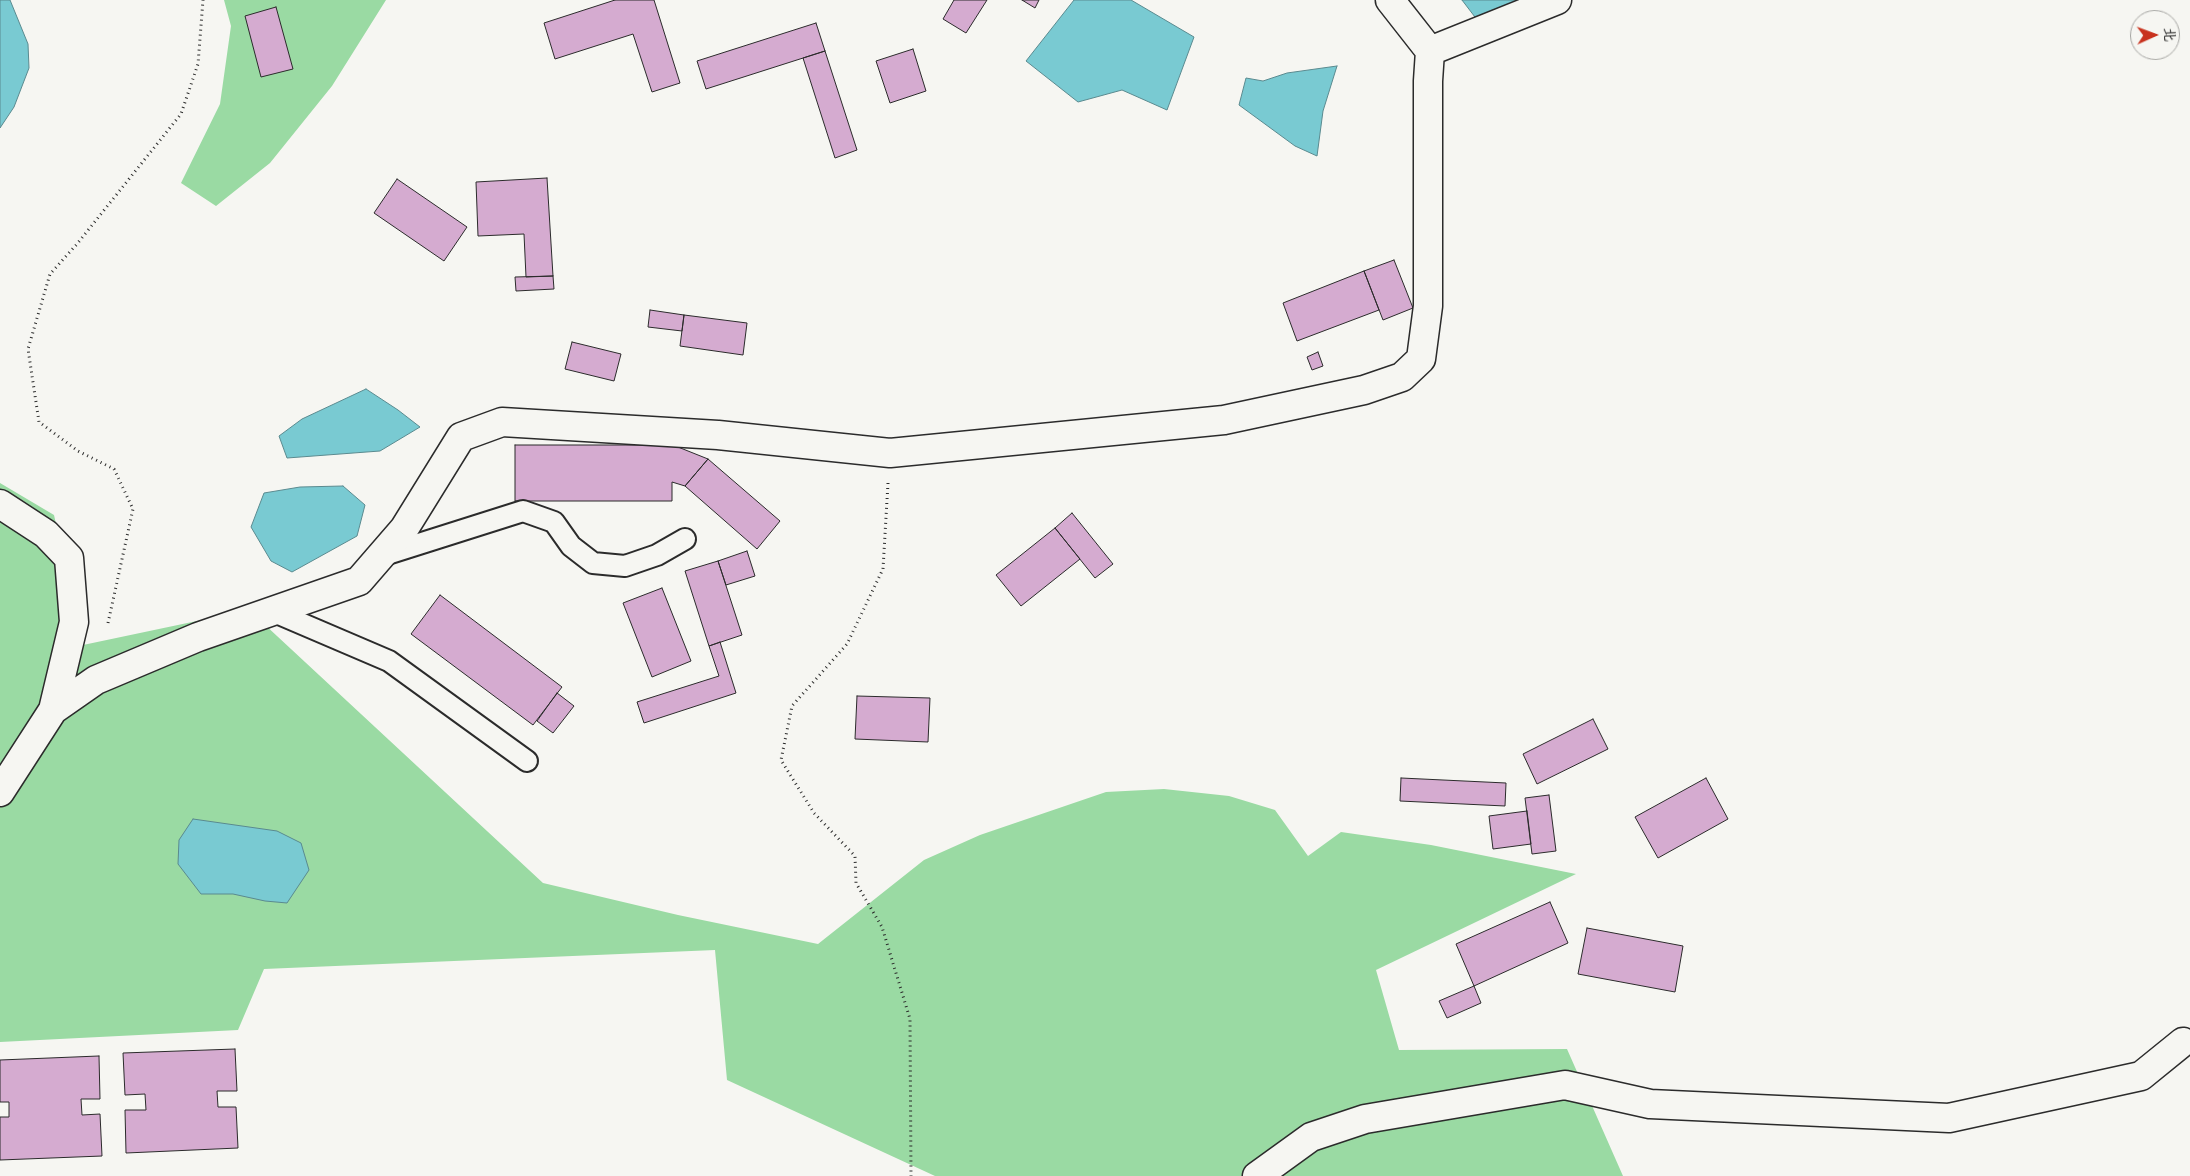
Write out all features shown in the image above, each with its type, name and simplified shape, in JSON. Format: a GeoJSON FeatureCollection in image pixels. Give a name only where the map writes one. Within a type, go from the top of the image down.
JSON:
{"type":"FeatureCollection","features":[{"type":"Feature","properties":{"kind":"street"},"geometry":{"type":"LineString","coordinates":[[54,710],[96,680],[198,637],[359,581],[404,529],[462,437],[502,422],[718,435],[890,453],[1224,420],[1364,390],[1402,377],[1422,359],[1428,306],[1428,81],[1430,52],[1390,0]]}},
{"type":"Feature","properties":{"kind":"street"},"geometry":{"type":"LineString","coordinates":[[1430,52],[1557,0]]}},
{"type":"Feature","properties":{"kind":"street"},"geometry":{"type":"LineString","coordinates":[[0,504],[46,534],[68,558],[74,622],[54,710],[0,792]]}},
{"type":"Feature","properties":{"kind":"street"},"geometry":{"type":"LineString","coordinates":[[1258,1176],[1311,1137],[1365,1119],[1565,1085],[1650,1104],[1949,1118],[2141,1076],[2183,1042]]}},
{"type":"Feature","properties":{"kind":"lane"},"geometry":{"type":"LineString","coordinates":[[381,556],[523,511],[554,522],[571,546],[593,564],[625,566],[657,555],[685,539]]}},
{"type":"Feature","properties":{"kind":"lane"},"geometry":{"type":"LineString","coordinates":[[272,611],[389,661],[527,761]]}},
{"type":"Feature","properties":{"kind":"path"},"geometry":{"type":"LineString","coordinates":[[106,632],[133,509],[114,469],[78,451],[39,422],[28,350],[50,274],[77,244],[181,114],[198,64],[203,0]]}},
{"type":"Feature","properties":{"kind":"path"},"geometry":{"type":"LineString","coordinates":[[890,453],[883,569],[847,644],[792,706],[781,760],[814,814],[855,856],[856,883],[882,927],[910,1019],[911,1176]]}},
{"type":"Feature","properties":{"kind":"green space"},"geometry":{"type":"Polygon","coordinates":[[[224,0],[386,0],[332,86],[270,163],[216,206],[181,183],[220,104],[231,26],[224,0]]]}},
{"type":"Feature","properties":{"kind":"green space"},"geometry":{"type":"Polygon","coordinates":[[[0,483],[54,515],[83,645],[249,610],[543,883],[678,915],[818,944],[924,860],[980,835],[1106,792],[1164,789],[1229,796],[1275,810],[1308,856],[1341,832],[1431,845],[1576,874],[1376,970],[1399,1050],[1567,1049],[1623,1176],[935,1176],[727,1080],[715,950],[264,969],[238,1030],[0,1042],[0,483]]]}},
{"type":"Feature","properties":{"kind":"water"},"geometry":{"type":"Polygon","coordinates":[[[0,0],[10,0],[28,44],[29,68],[14,107],[0,128],[0,0]]]}},
{"type":"Feature","properties":{"kind":"water"},"geometry":{"type":"Polygon","coordinates":[[[1074,0],[1131,0],[1194,37],[1167,110],[1122,90],[1078,102],[1026,61],[1074,0]]]}},
{"type":"Feature","properties":{"kind":"water"},"geometry":{"type":"Polygon","coordinates":[[[1462,0],[1528,0],[1478,21],[1462,0]]]}},
{"type":"Feature","properties":{"kind":"water"},"geometry":{"type":"Polygon","coordinates":[[[1337,66],[1323,111],[1317,156],[1295,146],[1239,105],[1246,78],[1263,81],[1287,73],[1337,66]]]}},
{"type":"Feature","properties":{"kind":"water"},"geometry":{"type":"Polygon","coordinates":[[[366,389],[420,427],[380,451],[287,458],[279,436],[302,419],[366,389]]]}},
{"type":"Feature","properties":{"kind":"water"},"geometry":{"type":"Polygon","coordinates":[[[343,486],[365,505],[357,536],[292,572],[271,561],[251,527],[264,493],[300,487],[343,486]]]}},
{"type":"Feature","properties":{"kind":"water"},"geometry":{"type":"Polygon","coordinates":[[[193,819],[277,831],[301,843],[309,870],[287,903],[265,901],[233,894],[201,894],[178,864],[179,840],[193,819]]]}},
{"type":"Feature","properties":{"kind":"building"},"geometry":{"type":"Polygon","coordinates":[[[615,0],[654,0],[680,83],[652,92],[633,34],[555,59],[544,23],[615,0]]]}},
{"type":"Feature","properties":{"kind":"building"},"geometry":{"type":"Polygon","coordinates":[[[954,0],[987,0],[966,33],[943,19],[954,0]]]}},
{"type":"Feature","properties":{"kind":"building"},"geometry":{"type":"Polygon","coordinates":[[[1022,0],[1039,0],[1035,8],[1022,0]]]}},
{"type":"Feature","properties":{"kind":"building"},"geometry":{"type":"Polygon","coordinates":[[[276,7],[293,69],[261,77],[245,16],[276,7]]]}},
{"type":"Feature","properties":{"kind":"building"},"geometry":{"type":"Polygon","coordinates":[[[816,23],[825,51],[706,89],[697,61],[816,23]]]}},
{"type":"Feature","properties":{"kind":"building"},"geometry":{"type":"Polygon","coordinates":[[[913,49],[926,91],[890,103],[876,61],[913,49]]]}},
{"type":"Feature","properties":{"kind":"building"},"geometry":{"type":"Polygon","coordinates":[[[825,51],[857,150],[835,158],[803,58],[825,51]]]}},
{"type":"Feature","properties":{"kind":"building"},"geometry":{"type":"Polygon","coordinates":[[[547,178],[553,276],[526,277],[524,234],[478,236],[476,182],[547,178]]]}},
{"type":"Feature","properties":{"kind":"building"},"geometry":{"type":"Polygon","coordinates":[[[397,179],[467,227],[444,261],[374,213],[397,179]]]}},
{"type":"Feature","properties":{"kind":"building"},"geometry":{"type":"Polygon","coordinates":[[[1394,260],[1413,308],[1383,320],[1364,271],[1394,260]]]}},
{"type":"Feature","properties":{"kind":"building"},"geometry":{"type":"Polygon","coordinates":[[[1364,271],[1379,310],[1297,341],[1283,303],[1364,271]]]}},
{"type":"Feature","properties":{"kind":"building"},"geometry":{"type":"Polygon","coordinates":[[[553,276],[554,289],[516,291],[515,277],[553,276]]]}},
{"type":"Feature","properties":{"kind":"building"},"geometry":{"type":"Polygon","coordinates":[[[650,310],[684,315],[682,331],[648,327],[650,310]]]}},
{"type":"Feature","properties":{"kind":"building"},"geometry":{"type":"Polygon","coordinates":[[[684,315],[747,323],[743,355],[680,346],[684,315]]]}},
{"type":"Feature","properties":{"kind":"building"},"geometry":{"type":"Polygon","coordinates":[[[572,342],[621,354],[614,381],[565,369],[572,342]]]}},
{"type":"Feature","properties":{"kind":"building"},"geometry":{"type":"Polygon","coordinates":[[[1318,352],[1323,366],[1312,370],[1307,357],[1318,352]]]}},
{"type":"Feature","properties":{"kind":"building"},"geometry":{"type":"Polygon","coordinates":[[[515,445],[673,445],[708,459],[685,486],[672,482],[672,501],[515,501],[515,445]]]}},
{"type":"Feature","properties":{"kind":"building"},"geometry":{"type":"Polygon","coordinates":[[[708,459],[780,521],[757,549],[685,486],[708,459]]]}},
{"type":"Feature","properties":{"kind":"building"},"geometry":{"type":"Polygon","coordinates":[[[1072,513],[1113,564],[1095,578],[1055,528],[1072,513]]]}},
{"type":"Feature","properties":{"kind":"building"},"geometry":{"type":"Polygon","coordinates":[[[1055,528],[1080,559],[1021,606],[996,575],[1055,528]]]}},
{"type":"Feature","properties":{"kind":"building"},"geometry":{"type":"Polygon","coordinates":[[[747,551],[755,576],[726,585],[718,561],[747,551]]]}},
{"type":"Feature","properties":{"kind":"building"},"geometry":{"type":"Polygon","coordinates":[[[718,561],[742,635],[709,646],[685,571],[718,561]]]}},
{"type":"Feature","properties":{"kind":"building"},"geometry":{"type":"Polygon","coordinates":[[[662,588],[691,661],[652,677],[623,603],[662,588]]]}},
{"type":"Feature","properties":{"kind":"building"},"geometry":{"type":"Polygon","coordinates":[[[440,595],[562,687],[533,725],[411,634],[440,595]]]}},
{"type":"Feature","properties":{"kind":"building"},"geometry":{"type":"Polygon","coordinates":[[[720,642],[736,693],[644,723],[637,702],[719,676],[709,646],[720,642]]]}},
{"type":"Feature","properties":{"kind":"building"},"geometry":{"type":"Polygon","coordinates":[[[557,693],[574,706],[553,733],[537,721],[557,693]]]}},
{"type":"Feature","properties":{"kind":"building"},"geometry":{"type":"Polygon","coordinates":[[[857,696],[930,698],[928,742],[855,739],[857,696]]]}},
{"type":"Feature","properties":{"kind":"building"},"geometry":{"type":"Polygon","coordinates":[[[1593,719],[1608,749],[1537,784],[1523,754],[1593,719]]]}},
{"type":"Feature","properties":{"kind":"building"},"geometry":{"type":"Polygon","coordinates":[[[1401,778],[1506,783],[1505,806],[1400,801],[1401,778]]]}},
{"type":"Feature","properties":{"kind":"building"},"geometry":{"type":"Polygon","coordinates":[[[1706,778],[1728,819],[1658,858],[1635,817],[1706,778]]]}},
{"type":"Feature","properties":{"kind":"building"},"geometry":{"type":"Polygon","coordinates":[[[1549,795],[1556,851],[1532,854],[1525,798],[1549,795]]]}},
{"type":"Feature","properties":{"kind":"building"},"geometry":{"type":"Polygon","coordinates":[[[1527,811],[1531,844],[1493,849],[1489,816],[1527,811]]]}},
{"type":"Feature","properties":{"kind":"building"},"geometry":{"type":"Polygon","coordinates":[[[1550,902],[1568,943],[1474,986],[1456,944],[1550,902]]]}},
{"type":"Feature","properties":{"kind":"building"},"geometry":{"type":"Polygon","coordinates":[[[1587,928],[1683,946],[1675,992],[1578,974],[1587,928]]]}},
{"type":"Feature","properties":{"kind":"building"},"geometry":{"type":"Polygon","coordinates":[[[1474,986],[1481,1003],[1447,1018],[1439,1001],[1474,986]]]}},
{"type":"Feature","properties":{"kind":"building"},"geometry":{"type":"Polygon","coordinates":[[[235,1049],[237,1091],[217,1091],[218,1107],[236,1107],[238,1148],[126,1153],[125,1110],[146,1110],[145,1094],[125,1095],[123,1053],[235,1049]]]}},
{"type":"Feature","properties":{"kind":"building"},"geometry":{"type":"Polygon","coordinates":[[[99,1056],[100,1099],[81,1099],[82,1115],[100,1114],[102,1156],[0,1160],[0,1117],[9,1117],[9,1102],[0,1102],[0,1060],[99,1056]]]}}]}
